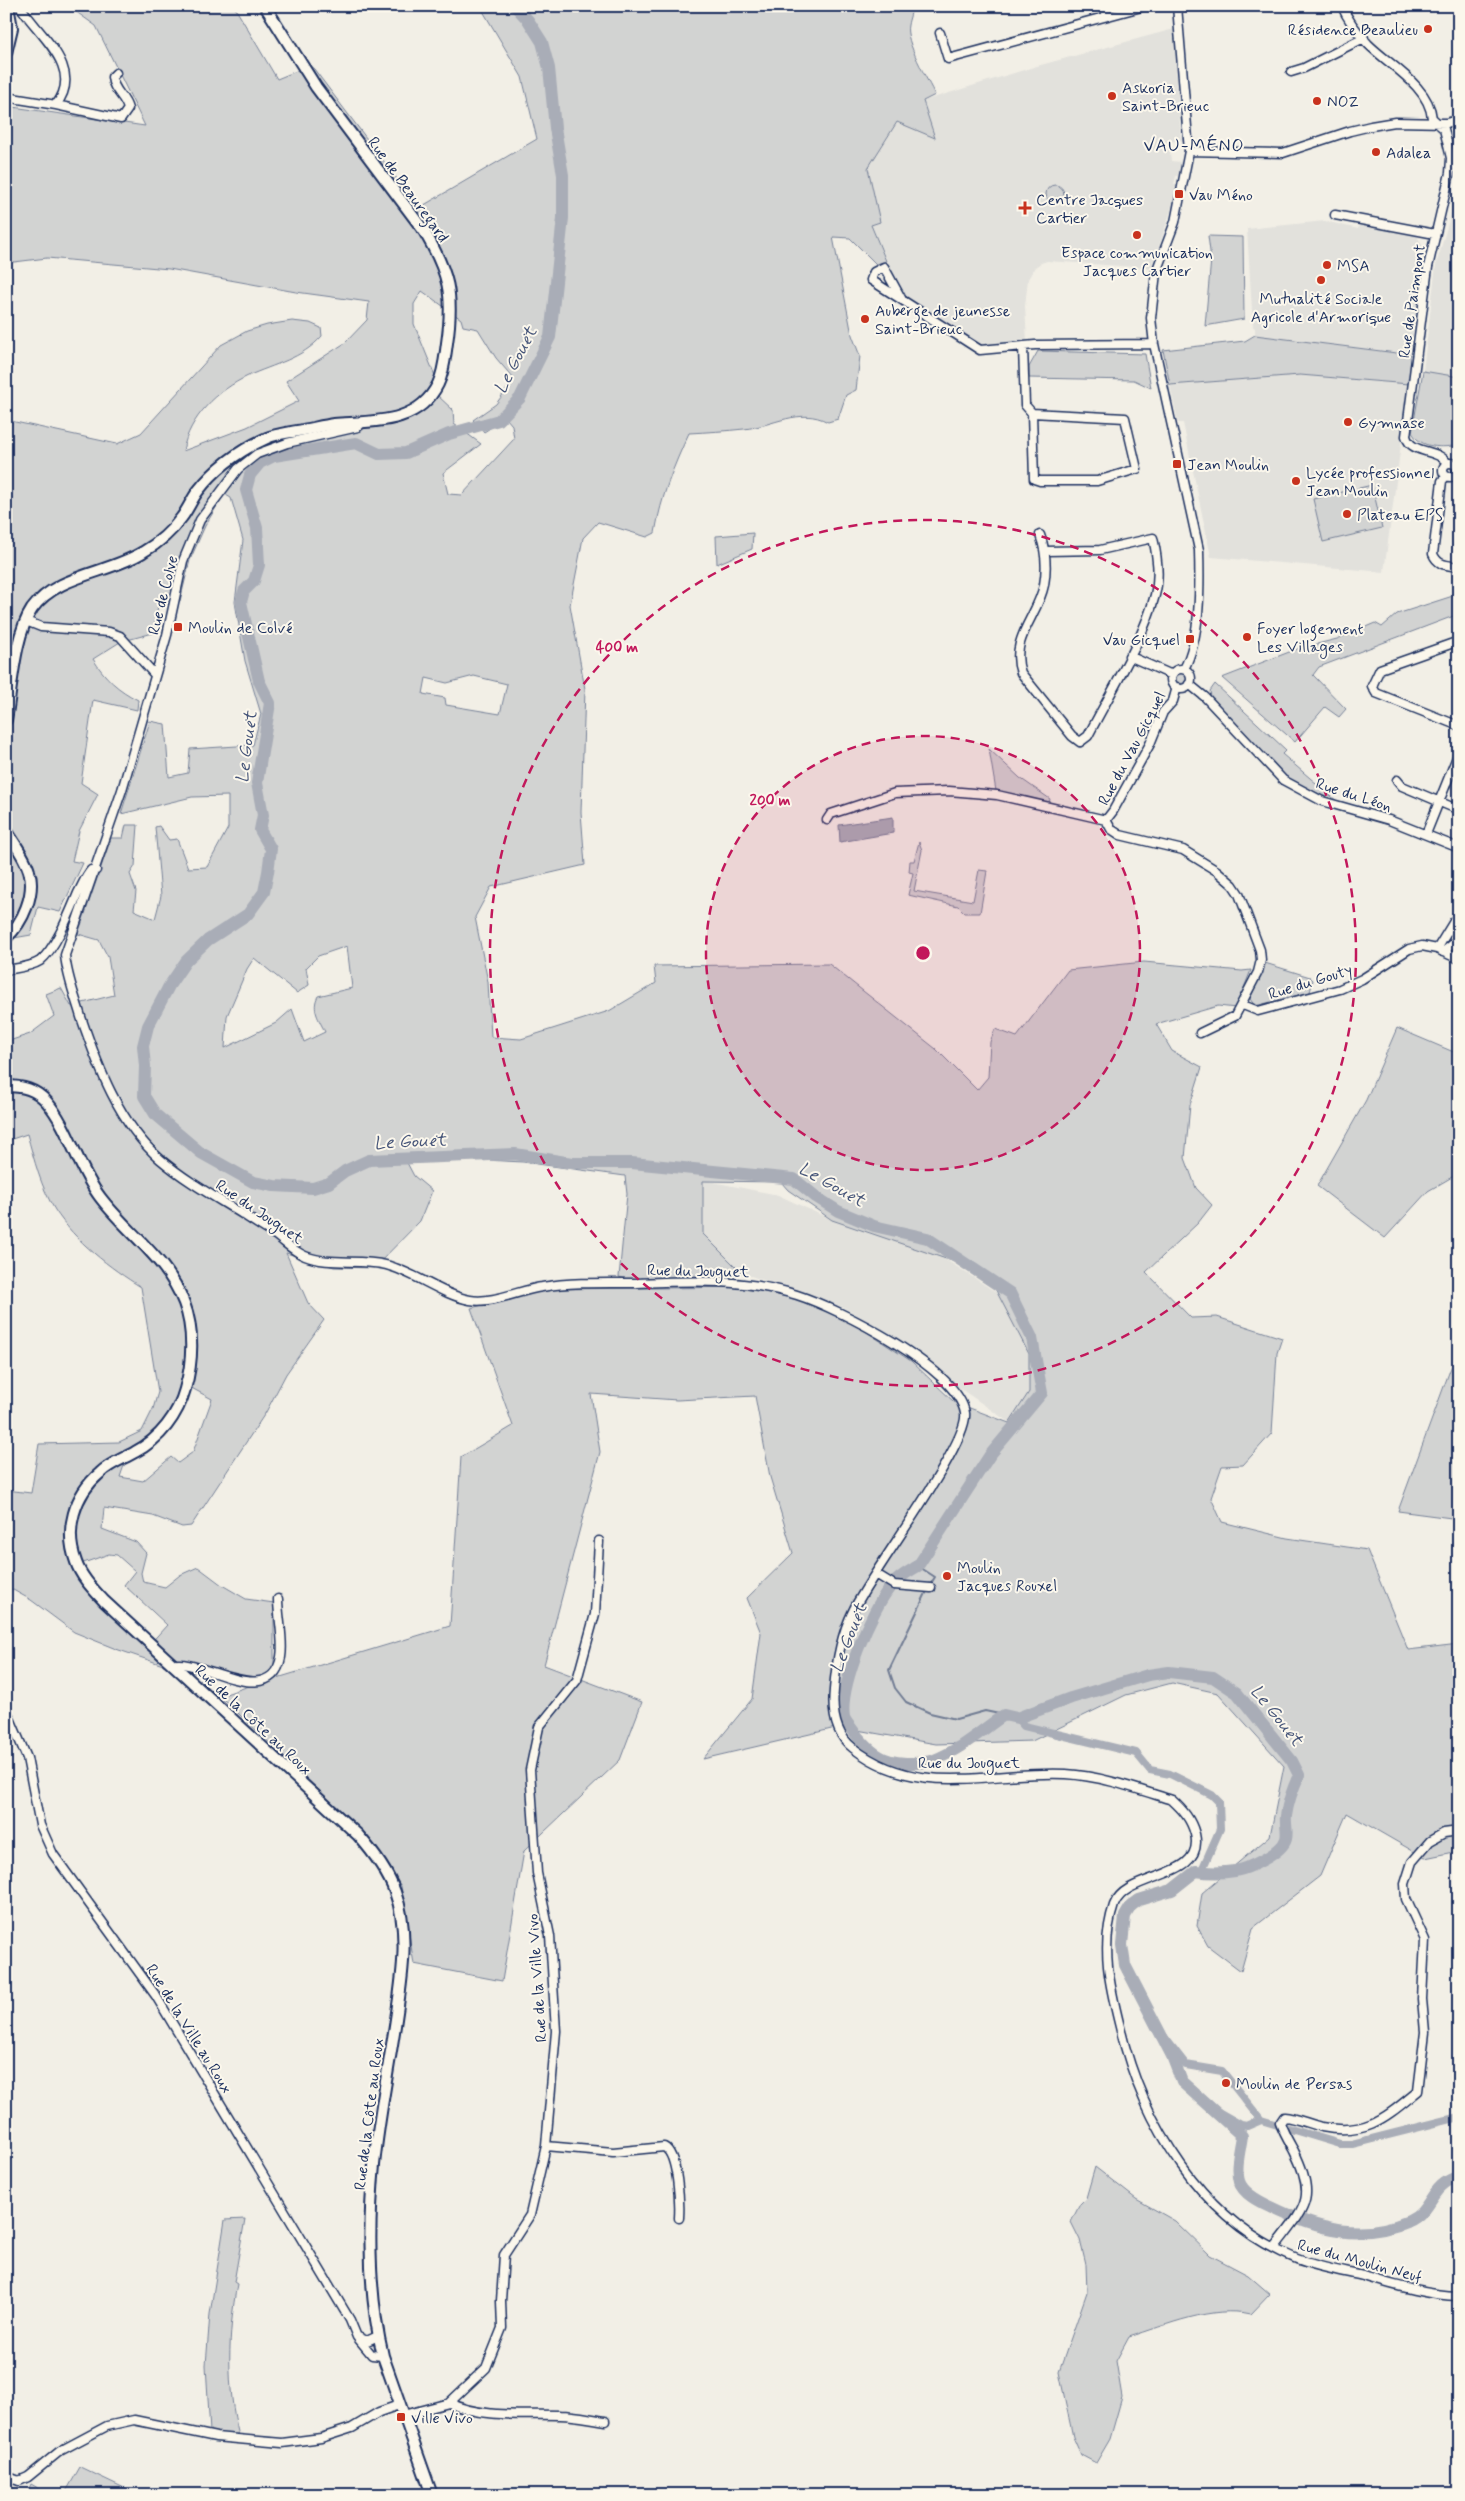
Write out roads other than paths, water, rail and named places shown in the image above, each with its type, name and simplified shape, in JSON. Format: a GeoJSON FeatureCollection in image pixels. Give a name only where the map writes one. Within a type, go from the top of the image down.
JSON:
{"type":"FeatureCollection","features":[{"type":"Feature","properties":{"kind":"main road"},"geometry":{"type":"LineString","coordinates":[[6,53],[12,28],[8,6]]}},
{"type":"Feature","properties":{"kind":"main road","name":"Rue de Beauregard"},"geometry":{"type":"LineString","coordinates":[[265,6],[316,87],[424,231],[438,256],[448,282],[451,306],[447,342],[443,367],[434,391],[429,398],[412,412],[378,423],[363,422]]}},
{"type":"Feature","properties":{"kind":"main road"},"geometry":{"type":"LineString","coordinates":[[6,720],[20,638],[26,621],[40,600],[52,590],[66,583],[117,566],[164,537],[182,518],[198,492],[213,474],[246,449],[269,437],[331,425],[363,422]]}},
{"type":"Feature","properties":{"kind":"main road"},"geometry":{"type":"LineString","coordinates":[[6,830],[29,871],[31,886],[22,918],[6,938]]}},
{"type":"Feature","properties":{"kind":"main road","name":"Rue de la Côte au Roux"},"geometry":{"type":"LineString","coordinates":[[6,1086],[22,1086],[35,1092],[46,1101],[55,1114],[82,1170],[101,1198],[149,1248],[176,1284],[185,1305],[190,1327],[191,1347],[186,1387],[180,1406],[164,1429],[151,1442],[113,1462],[87,1485],[73,1513],[71,1532],[76,1563],[89,1584],[104,1602],[358,1835],[374,1854],[396,1892],[404,1941],[401,1979],[374,2163],[370,2219],[370,2256],[378,2336],[383,2356],[432,2495]]}},
{"type":"Feature","properties":{"kind":"street"},"geometry":{"type":"LineString","coordinates":[[20,6],[60,60],[66,73],[62,97],[56,105]]}},
{"type":"Feature","properties":{"kind":"street"},"geometry":{"type":"LineString","coordinates":[[1104,6],[1107,16]]}},
{"type":"Feature","properties":{"kind":"street"},"geometry":{"type":"LineString","coordinates":[[940,33],[948,59],[1145,6]]}},
{"type":"Feature","properties":{"kind":"street"},"geometry":{"type":"LineString","coordinates":[[1177,6],[1189,151],[1175,222],[1156,272],[1151,318],[1154,344],[1199,550],[1200,582],[1198,612],[1191,652],[1184,669]]}},
{"type":"Feature","properties":{"kind":"street","name":"Rue de Paimpont"},"geometry":{"type":"LineString","coordinates":[[1342,6],[1353,26],[1364,38],[1422,92],[1431,110],[1432,118],[1444,129],[1451,158],[1450,173],[1428,268],[1406,436],[1412,446],[1443,457],[1447,464]]}},
{"type":"Feature","properties":{"kind":"street"},"geometry":{"type":"LineString","coordinates":[[1292,72],[1304,68],[1364,38]]}},
{"type":"Feature","properties":{"kind":"street"},"geometry":{"type":"LineString","coordinates":[[6,97],[121,118],[128,109],[125,101],[114,88],[112,76],[116,73]]}},
{"type":"Feature","properties":{"kind":"street"},"geometry":{"type":"LineString","coordinates":[[1189,151],[1282,153],[1350,130],[1395,122],[1437,123],[1459,119]]}},
{"type":"Feature","properties":{"kind":"street"},"geometry":{"type":"LineString","coordinates":[[1335,215],[1353,216],[1435,234]]}},
{"type":"Feature","properties":{"kind":"street"},"geometry":{"type":"LineString","coordinates":[[902,300],[884,267],[874,272],[871,280],[902,300],[980,350],[1023,347],[1154,344]]}},
{"type":"Feature","properties":{"kind":"street"},"geometry":{"type":"LineString","coordinates":[[1023,347],[1025,405],[1032,413],[1034,479],[1040,481],[1097,481],[1137,469],[1125,418],[1032,413]]}},
{"type":"Feature","properties":{"kind":"street","name":"Rue de Colve"},"geometry":{"type":"LineString","coordinates":[[96,870],[122,790],[167,635],[183,561],[200,520],[222,487],[238,469],[257,454],[287,443],[358,427],[363,422]]}},
{"type":"Feature","properties":{"kind":"street"},"geometry":{"type":"LineString","coordinates":[[1447,464],[1456,465],[1458,475],[1446,476],[1443,469],[1447,464]]}},
{"type":"Feature","properties":{"kind":"street"},"geometry":{"type":"LineString","coordinates":[[1446,476],[1442,481],[1433,554],[1436,560],[1442,564],[1459,567]]}},
{"type":"Feature","properties":{"kind":"street"},"geometry":{"type":"LineString","coordinates":[[1040,535],[1046,551],[1044,586],[1019,642],[1018,664],[1021,673],[1072,736],[1080,742],[1088,736],[1129,656],[1156,593],[1157,574],[1153,538],[1100,550],[1046,551]]}},
{"type":"Feature","properties":{"kind":"street"},"geometry":{"type":"LineString","coordinates":[[26,621],[41,627],[109,632],[120,636],[155,675]]}},
{"type":"Feature","properties":{"kind":"street"},"geometry":{"type":"LineString","coordinates":[[1459,640],[1380,669],[1372,686],[1376,693],[1459,726]]}},
{"type":"Feature","properties":{"kind":"street"},"geometry":{"type":"LineString","coordinates":[[1129,656],[1172,675]]}},
{"type":"Feature","properties":{"kind":"street"},"geometry":{"type":"LineString","coordinates":[[1184,669],[1190,676],[1189,684],[1182,688],[1177,687],[1172,683],[1172,675],[1176,670],[1184,669]]}},
{"type":"Feature","properties":{"kind":"street","name":"Rue du Léon"},"geometry":{"type":"LineString","coordinates":[[1189,684],[1205,697],[1283,780],[1322,801],[1389,820],[1459,848]]}},
{"type":"Feature","properties":{"kind":"street","name":"Rue du Vau Gicquel"},"geometry":{"type":"LineString","coordinates":[[1106,820],[1113,811],[1150,744],[1163,712],[1173,701],[1177,687]]}},
{"type":"Feature","properties":{"kind":"street"},"geometry":{"type":"LineString","coordinates":[[1426,834],[1459,752]]}},
{"type":"Feature","properties":{"kind":"street"},"geometry":{"type":"LineString","coordinates":[[1396,780],[1402,786],[1459,810]]}},
{"type":"Feature","properties":{"kind":"street"},"geometry":{"type":"LineString","coordinates":[[827,820],[831,814],[895,793],[949,791],[997,795],[1106,820],[1111,829],[1120,835],[1183,850],[1217,871],[1233,885],[1249,922],[1261,960],[1258,972],[1243,1004],[1235,1016],[1200,1033]]}},
{"type":"Feature","properties":{"kind":"street"},"geometry":{"type":"LineString","coordinates":[[6,970],[29,966],[39,962],[48,953],[64,923],[84,877],[91,870],[96,870]]}},
{"type":"Feature","properties":{"kind":"street","name":"Rue du Jouguet"},"geometry":{"type":"LineString","coordinates":[[96,870],[65,955],[69,980],[92,1049],[107,1085],[125,1116],[157,1157],[184,1178],[276,1236],[298,1253],[316,1260],[368,1261],[390,1265],[471,1300],[488,1299],[545,1286],[575,1284],[730,1282],[761,1285],[800,1296],[840,1311],[871,1328],[926,1366],[958,1397],[966,1416],[965,1425],[940,1472],[879,1576],[855,1606],[847,1624],[836,1671],[834,1714],[843,1739],[852,1748],[890,1771],[907,1776],[947,1779],[1056,1774]]}},
{"type":"Feature","properties":{"kind":"street"},"geometry":{"type":"LineString","coordinates":[[1440,950],[1459,913]]}},
{"type":"Feature","properties":{"kind":"street"},"geometry":{"type":"LineString","coordinates":[[1440,950],[1459,938]]}},
{"type":"Feature","properties":{"kind":"street","name":"Rue du Gouty"},"geometry":{"type":"LineString","coordinates":[[1243,1004],[1258,1011],[1301,1001],[1351,985],[1409,949],[1422,946],[1440,950]]}},
{"type":"Feature","properties":{"kind":"street"},"geometry":{"type":"LineString","coordinates":[[1440,950],[1459,960]]}},
{"type":"Feature","properties":{"kind":"street","name":"Rue de la Ville Vivo"},"geometry":{"type":"LineString","coordinates":[[449,2403],[486,2368],[502,2328],[501,2301],[504,2255],[530,2215],[546,2146],[556,2031],[550,1936],[537,1873],[530,1770],[539,1727],[577,1680],[595,1614],[599,1541]]}},
{"type":"Feature","properties":{"kind":"street"},"geometry":{"type":"LineString","coordinates":[[879,1576],[894,1585],[928,1588]]}},
{"type":"Feature","properties":{"kind":"street"},"geometry":{"type":"LineString","coordinates":[[172,1665],[178,1663],[244,1682],[264,1679],[275,1672],[282,1657],[278,1599]]}},
{"type":"Feature","properties":{"kind":"street","name":"Rue de la Ville au Roux"},"geometry":{"type":"LineString","coordinates":[[6,1709],[27,1758],[40,1825],[53,1854],[161,2003],[350,2320],[357,2336],[372,2355],[383,2356]]}},
{"type":"Feature","properties":{"kind":"street","name":"Rue du Moulin Neuf"},"geometry":{"type":"LineString","coordinates":[[1056,1774],[1091,1776],[1172,1800],[1186,1813],[1192,1825],[1196,1838],[1195,1847],[1191,1855],[1181,1866],[1126,1890],[1114,1903],[1108,1937],[1108,1976],[1130,2064],[1161,2133],[1186,2172],[1233,2220],[1297,2259],[1440,2296],[1459,2296]]}},
{"type":"Feature","properties":{"kind":"street"},"geometry":{"type":"LineString","coordinates":[[1275,2247],[1305,2207],[1306,2182],[1280,2124],[1284,2118],[1323,2127],[1354,2129],[1380,2122],[1418,2091],[1425,2032],[1422,1999],[1425,1940],[1406,1899],[1404,1884],[1412,1862],[1430,1841],[1444,1833],[1459,1832]]}},
{"type":"Feature","properties":{"kind":"street"},"geometry":{"type":"LineString","coordinates":[[546,2146],[614,2152],[664,2147],[671,2153],[680,2200],[679,2218]]}},
{"type":"Feature","properties":{"kind":"street"},"geometry":{"type":"LineString","coordinates":[[357,2336],[367,2341],[378,2336]]}},
{"type":"Feature","properties":{"kind":"street"},"geometry":{"type":"LineString","coordinates":[[403,2416],[449,2403],[460,2408],[509,2414],[562,2415],[606,2420]]}},
{"type":"Feature","properties":{"kind":"street"},"geometry":{"type":"LineString","coordinates":[[12,2478],[19,2481],[28,2477],[68,2447],[107,2426],[134,2420],[216,2437],[282,2443],[321,2438],[344,2431],[379,2412],[399,2405]]}},
{"type":"Feature","properties":{"kind":"street"},"geometry":{"type":"LineString","coordinates":[[6,2488],[12,2495]]}},
{"type":"Feature","properties":{"kind":"waterway","name":"Le Gouët"},"geometry":{"type":"LineString","coordinates":[[515,6],[528,20],[542,42],[549,68],[555,128],[563,175],[563,218],[550,337],[520,398],[499,420],[449,434],[406,453],[379,454],[356,443],[274,456],[260,463],[250,475],[246,490],[257,528],[259,565],[254,581],[244,591],[241,602],[259,681],[270,703],[257,783],[263,815],[260,830],[271,849],[268,872],[264,892],[248,914],[208,940],[186,961],[169,986],[148,1026],[143,1046],[145,1066],[144,1096],[155,1114],[201,1153],[253,1182],[274,1186],[313,1188],[329,1183],[345,1171],[369,1160],[515,1154],[572,1163],[632,1163],[794,1179],[816,1197],[838,1211],[874,1226],[927,1238],[1010,1293],[1032,1338],[1042,1393],[990,1455],[918,1566],[897,1580],[883,1597],[866,1630],[851,1668],[844,1703],[845,1720],[864,1744],[884,1759],[906,1763],[921,1763],[934,1760],[953,1751],[1004,1715],[1017,1718],[1071,1698],[1148,1675],[1169,1672],[1213,1677],[1237,1693],[1292,1761],[1299,1775],[1287,1810],[1286,1839],[1272,1855],[1248,1867],[1225,1872],[1196,1871],[1172,1890],[1139,1900],[1131,1906],[1125,1916],[1122,1945],[1125,1965],[1172,2056],[1182,2082],[1242,2136],[1238,2164],[1239,2181],[1244,2190],[1257,2200],[1288,2215],[1322,2227],[1356,2232],[1373,2231],[1409,2221],[1421,2213],[1440,2187],[1459,2176]]}},
{"type":"Feature","properties":{"kind":"waterway"},"geometry":{"type":"LineString","coordinates":[[918,1566],[935,1577],[930,1585]]}},
{"type":"Feature","properties":{"kind":"waterway"},"geometry":{"type":"LineString","coordinates":[[927,1591],[889,1670],[895,1688],[906,1702],[930,1713],[956,1719],[985,1711],[1004,1715]]}},
{"type":"Feature","properties":{"kind":"waterway"},"geometry":{"type":"LineString","coordinates":[[1017,1718],[1024,1726],[1136,1753],[1150,1770],[1170,1774],[1212,1795],[1219,1802],[1220,1829],[1201,1872]]}},
{"type":"Feature","properties":{"kind":"waterway"},"geometry":{"type":"LineString","coordinates":[[1158,2029],[1186,2065],[1222,2071],[1261,2120]]}},
{"type":"Feature","properties":{"kind":"waterway"},"geometry":{"type":"LineString","coordinates":[[1206,2105],[1241,2125],[1247,2126],[1261,2120],[1340,2144],[1352,2144],[1459,2117]]}},
{"type":"Feature","properties":{"kind":"place","name":"Résidence Beaulieu"},"geometry":{"type":"Point","coordinates":[1428,29]}},
{"type":"Feature","properties":{"kind":"place","name":"Askoria Saint-Brieuc"},"geometry":{"type":"Point","coordinates":[1112,96]}},
{"type":"Feature","properties":{"kind":"place","name":"NOZ"},"geometry":{"type":"Point","coordinates":[1317,101]}},
{"type":"Feature","properties":{"kind":"place","name":"Adalea"},"geometry":{"type":"Point","coordinates":[1376,152]}},
{"type":"Feature","properties":{"kind":"place","name":"Vau Méno"},"geometry":{"type":"Point","coordinates":[1179,194]}},
{"type":"Feature","properties":{"kind":"place","name":"Centre Jacques Cartier"},"geometry":{"type":"Point","coordinates":[1025,208]}},
{"type":"Feature","properties":{"kind":"place","name":"Espace communication Jacques Cartier"},"geometry":{"type":"Point","coordinates":[1137,235]}},
{"type":"Feature","properties":{"kind":"place","name":"MSA"},"geometry":{"type":"Point","coordinates":[1327,265]}},
{"type":"Feature","properties":{"kind":"place","name":"Mutualité Sociale Agricole d'Armorique"},"geometry":{"type":"Point","coordinates":[1321,280]}},
{"type":"Feature","properties":{"kind":"place","name":"Auberge de jeunesse Saint-Brieuc"},"geometry":{"type":"Point","coordinates":[865,319]}},
{"type":"Feature","properties":{"kind":"place","name":"Gymnase"},"geometry":{"type":"Point","coordinates":[1348,422]}},
{"type":"Feature","properties":{"kind":"place","name":"Jean Moulin"},"geometry":{"type":"Point","coordinates":[1177,464]}},
{"type":"Feature","properties":{"kind":"place","name":"Lycée professionnel Jean Moulin"},"geometry":{"type":"Point","coordinates":[1296,481]}},
{"type":"Feature","properties":{"kind":"place","name":"Plateau EPS"},"geometry":{"type":"Point","coordinates":[1347,514]}},
{"type":"Feature","properties":{"kind":"place","name":"Moulin de Colvé"},"geometry":{"type":"Point","coordinates":[178,627]}},
{"type":"Feature","properties":{"kind":"place","name":"Foyer logement Les Villages"},"geometry":{"type":"Point","coordinates":[1247,637]}},
{"type":"Feature","properties":{"kind":"place","name":"Vau Gicquel"},"geometry":{"type":"Point","coordinates":[1190,639]}},
{"type":"Feature","properties":{"kind":"place","name":"Moulin Jacques Rouxel"},"geometry":{"type":"Point","coordinates":[947,1576]}},
{"type":"Feature","properties":{"kind":"place","name":"Moulin de Persas"},"geometry":{"type":"Point","coordinates":[1226,2083]}},
{"type":"Feature","properties":{"kind":"place","name":"Ville Vivo"},"geometry":{"type":"Point","coordinates":[401,2417]}},
{"type":"Feature","properties":{"kind":"district","name":"VAU-MÉNO"},"geometry":{"type":"Point","coordinates":[1194,145]}}]}
